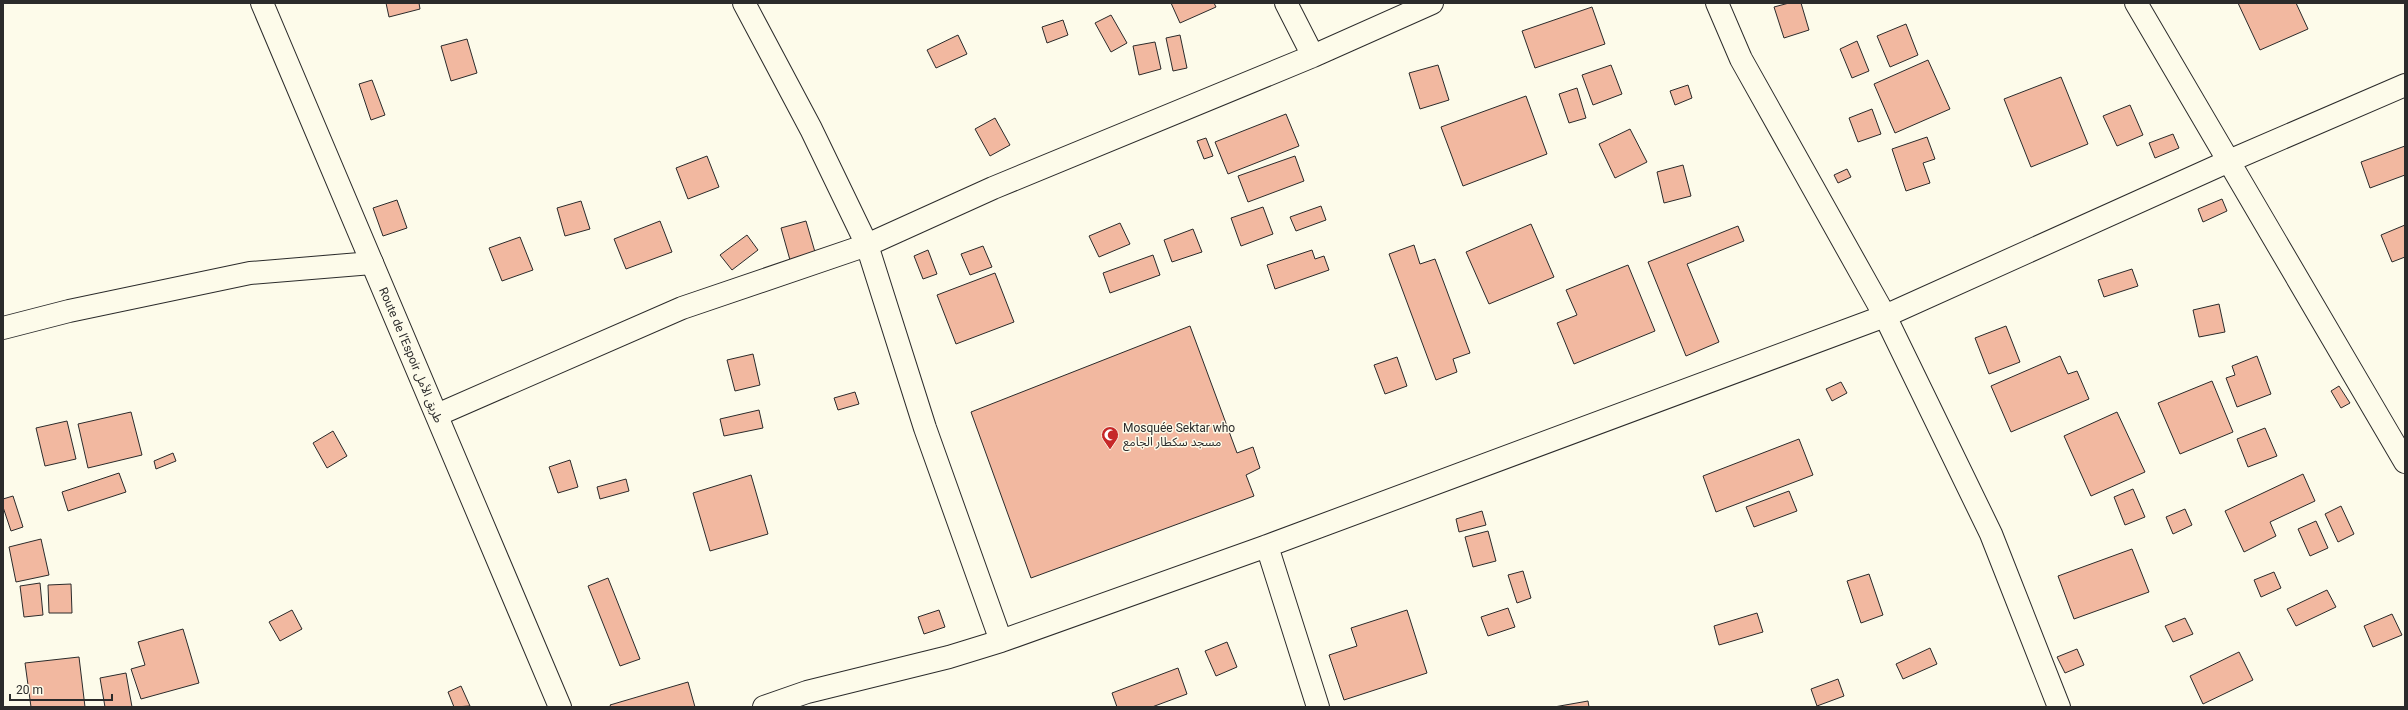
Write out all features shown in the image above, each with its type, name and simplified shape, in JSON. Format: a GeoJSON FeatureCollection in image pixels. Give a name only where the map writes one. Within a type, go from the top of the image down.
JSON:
{"type":"FeatureCollection","features":[{"type":"Feature","properties":{"kind":"main road","name":"Route de l’Espoir طريق الأمل"},"geometry":{"type":"LineString","coordinates":[[262,3],[560,707]]}},
{"type":"Feature","properties":{"kind":"main road"},"geometry":{"type":"LineString","coordinates":[[744,3],[811,129],[867,245],[925,428],[1001,641]]}},
{"type":"Feature","properties":{"kind":"main road"},"geometry":{"type":"LineString","coordinates":[[1286,3],[1314,56]]}},
{"type":"Feature","properties":{"kind":"main road"},"geometry":{"type":"LineString","coordinates":[[437,415],[682,308],[867,245],[993,188],[1314,56],[1432,3]]}},
{"type":"Feature","properties":{"kind":"main road"},"geometry":{"type":"LineString","coordinates":[[1717,3],[1741,59],[1885,316],[1992,534],[2059,707]]}},
{"type":"Feature","properties":{"kind":"main road"},"geometry":{"type":"LineString","coordinates":[[2136,3],[2405,462]]}},
{"type":"Feature","properties":{"kind":"main road"},"geometry":{"type":"LineString","coordinates":[[764,707],[808,692],[949,657],[1001,641],[1267,546],[1885,316],[2229,161],[2405,85]]}},
{"type":"Feature","properties":{"kind":"main road"},"geometry":{"type":"LineString","coordinates":[[3,328],[69,311],[250,273],[372,263]]}},
{"type":"Feature","properties":{"kind":"main road"},"geometry":{"type":"LineString","coordinates":[[1267,546],[1318,707]]}},
{"type":"Feature","properties":{"kind":"building"},"geometry":{"type":"Polygon","coordinates":[[[386,3],[419,3],[420,9],[389,17],[386,3]]]}},
{"type":"Feature","properties":{"kind":"building"},"geometry":{"type":"Polygon","coordinates":[[[1171,3],[1214,3],[1216,7],[1180,23],[1171,3]]]}},
{"type":"Feature","properties":{"kind":"building"},"geometry":{"type":"Polygon","coordinates":[[[1789,3],[1801,3],[1809,30],[1784,38],[1774,7],[1789,3]]]}},
{"type":"Feature","properties":{"kind":"building"},"geometry":{"type":"Polygon","coordinates":[[[2238,3],[2296,3],[2308,29],[2260,50],[2238,3]]]}},
{"type":"Feature","properties":{"kind":"building"},"geometry":{"type":"Polygon","coordinates":[[[1592,7],[1605,44],[1535,68],[1522,31],[1592,7]]]}},
{"type":"Feature","properties":{"kind":"building"},"geometry":{"type":"Polygon","coordinates":[[[1111,15],[1127,43],[1111,52],[1095,23],[1111,15]]]}},
{"type":"Feature","properties":{"kind":"building"},"geometry":{"type":"Polygon","coordinates":[[[1063,20],[1068,35],[1047,43],[1042,27],[1063,20]]]}},
{"type":"Feature","properties":{"kind":"building"},"geometry":{"type":"Polygon","coordinates":[[[1906,24],[1918,55],[1890,67],[1877,36],[1906,24]]]}},
{"type":"Feature","properties":{"kind":"building"},"geometry":{"type":"Polygon","coordinates":[[[958,35],[967,54],[936,68],[927,50],[958,35]]]}},
{"type":"Feature","properties":{"kind":"building"},"geometry":{"type":"Polygon","coordinates":[[[1180,35],[1187,68],[1173,71],[1166,38],[1180,35]]]}},
{"type":"Feature","properties":{"kind":"building"},"geometry":{"type":"Polygon","coordinates":[[[467,39],[477,73],[451,81],[441,46],[467,39]]]}},
{"type":"Feature","properties":{"kind":"building"},"geometry":{"type":"Polygon","coordinates":[[[1857,41],[1869,71],[1852,78],[1840,49],[1857,41]]]}},
{"type":"Feature","properties":{"kind":"building"},"geometry":{"type":"Polygon","coordinates":[[[1155,42],[1161,69],[1139,75],[1133,46],[1155,42]]]}},
{"type":"Feature","properties":{"kind":"building"},"geometry":{"type":"Polygon","coordinates":[[[1928,60],[1950,109],[1895,133],[1874,84],[1928,60]]]}},
{"type":"Feature","properties":{"kind":"building"},"geometry":{"type":"Polygon","coordinates":[[[1438,65],[1449,100],[1420,109],[1409,73],[1438,65]]]}},
{"type":"Feature","properties":{"kind":"building"},"geometry":{"type":"Polygon","coordinates":[[[1611,65],[1622,94],[1593,105],[1582,75],[1611,65]]]}},
{"type":"Feature","properties":{"kind":"building"},"geometry":{"type":"Polygon","coordinates":[[[2061,77],[2088,144],[2031,167],[2004,99],[2061,77]]]}},
{"type":"Feature","properties":{"kind":"building"},"geometry":{"type":"Polygon","coordinates":[[[372,80],[385,115],[371,120],[359,84],[372,80]]]}},
{"type":"Feature","properties":{"kind":"building"},"geometry":{"type":"Polygon","coordinates":[[[1688,85],[1692,98],[1675,105],[1670,91],[1688,85]]]}},
{"type":"Feature","properties":{"kind":"building"},"geometry":{"type":"Polygon","coordinates":[[[1577,88],[1586,118],[1569,123],[1559,94],[1577,88]]]}},
{"type":"Feature","properties":{"kind":"building"},"geometry":{"type":"Polygon","coordinates":[[[1526,96],[1547,154],[1463,186],[1441,127],[1526,96]]]}},
{"type":"Feature","properties":{"kind":"building"},"geometry":{"type":"Polygon","coordinates":[[[2130,105],[2143,135],[2117,146],[2103,116],[2130,105]]]}},
{"type":"Feature","properties":{"kind":"building"},"geometry":{"type":"Polygon","coordinates":[[[1872,109],[1881,134],[1858,142],[1849,118],[1872,109]]]}},
{"type":"Feature","properties":{"kind":"building"},"geometry":{"type":"Polygon","coordinates":[[[1286,114],[1299,146],[1228,174],[1215,142],[1286,114]]]}},
{"type":"Feature","properties":{"kind":"building"},"geometry":{"type":"Polygon","coordinates":[[[995,118],[1010,145],[990,156],[975,129],[995,118]]]}},
{"type":"Feature","properties":{"kind":"building"},"geometry":{"type":"Polygon","coordinates":[[[1630,129],[1647,162],[1615,178],[1599,144],[1630,129]]]}},
{"type":"Feature","properties":{"kind":"building"},"geometry":{"type":"Polygon","coordinates":[[[2173,134],[2179,148],[2155,158],[2149,143],[2173,134]]]}},
{"type":"Feature","properties":{"kind":"building"},"geometry":{"type":"Polygon","coordinates":[[[1927,137],[1935,159],[1923,163],[1930,183],[1906,191],[1892,149],[1927,137]]]}},
{"type":"Feature","properties":{"kind":"building"},"geometry":{"type":"Polygon","coordinates":[[[1206,138],[1213,156],[1204,159],[1197,141],[1206,138]]]}},
{"type":"Feature","properties":{"kind":"building"},"geometry":{"type":"Polygon","coordinates":[[[2405,146],[2405,175],[2370,188],[2361,162],[2405,146]]]}},
{"type":"Feature","properties":{"kind":"building"},"geometry":{"type":"Polygon","coordinates":[[[707,156],[719,187],[688,199],[676,168],[707,156]]]}},
{"type":"Feature","properties":{"kind":"building"},"geometry":{"type":"Polygon","coordinates":[[[1295,156],[1304,181],[1248,202],[1238,176],[1295,156]]]}},
{"type":"Feature","properties":{"kind":"building"},"geometry":{"type":"Polygon","coordinates":[[[1683,165],[1691,196],[1664,203],[1657,172],[1683,165]]]}},
{"type":"Feature","properties":{"kind":"building"},"geometry":{"type":"Polygon","coordinates":[[[1847,169],[1851,177],[1838,183],[1834,175],[1847,169]]]}},
{"type":"Feature","properties":{"kind":"building"},"geometry":{"type":"Polygon","coordinates":[[[2222,199],[2227,211],[2203,222],[2198,209],[2222,199]]]}},
{"type":"Feature","properties":{"kind":"building"},"geometry":{"type":"Polygon","coordinates":[[[397,200],[407,228],[383,236],[373,208],[397,200]]]}},
{"type":"Feature","properties":{"kind":"building"},"geometry":{"type":"Polygon","coordinates":[[[581,201],[590,229],[565,236],[557,208],[581,201]]]}},
{"type":"Feature","properties":{"kind":"building"},"geometry":{"type":"Polygon","coordinates":[[[1321,206],[1326,220],[1296,231],[1290,217],[1321,206]]]}},
{"type":"Feature","properties":{"kind":"building"},"geometry":{"type":"Polygon","coordinates":[[[1263,207],[1273,234],[1241,246],[1231,218],[1263,207]]]}},
{"type":"Feature","properties":{"kind":"building"},"geometry":{"type":"Polygon","coordinates":[[[660,221],[672,252],[626,269],[614,239],[660,221]]]}},
{"type":"Feature","properties":{"kind":"building"},"geometry":{"type":"Polygon","coordinates":[[[806,221],[815,252],[790,260],[781,228],[806,221]]]}},
{"type":"Feature","properties":{"kind":"building"},"geometry":{"type":"Polygon","coordinates":[[[1120,223],[1130,244],[1099,257],[1089,236],[1120,223]]]}},
{"type":"Feature","properties":{"kind":"building"},"geometry":{"type":"Polygon","coordinates":[[[1531,224],[1554,277],[1489,304],[1466,252],[1531,224]]]}},
{"type":"Feature","properties":{"kind":"building"},"geometry":{"type":"Polygon","coordinates":[[[2405,225],[2405,257],[2392,262],[2381,235],[2405,225]]]}},
{"type":"Feature","properties":{"kind":"building"},"geometry":{"type":"Polygon","coordinates":[[[1738,226],[1744,241],[1687,264],[1719,342],[1686,356],[1648,262],[1738,226]]]}},
{"type":"Feature","properties":{"kind":"building"},"geometry":{"type":"Polygon","coordinates":[[[1193,229],[1202,252],[1172,262],[1164,240],[1193,229]]]}},
{"type":"Feature","properties":{"kind":"building"},"geometry":{"type":"Polygon","coordinates":[[[747,235],[758,250],[732,270],[720,255],[747,235]]]}},
{"type":"Feature","properties":{"kind":"building"},"geometry":{"type":"Polygon","coordinates":[[[520,237],[533,270],[502,281],[489,248],[520,237]]]}},
{"type":"Feature","properties":{"kind":"building"},"geometry":{"type":"Polygon","coordinates":[[[1414,245],[1420,264],[1435,259],[1470,353],[1453,359],[1457,372],[1436,380],[1389,254],[1414,245]]]}},
{"type":"Feature","properties":{"kind":"building"},"geometry":{"type":"Polygon","coordinates":[[[983,246],[992,267],[970,275],[961,254],[983,246]]]}},
{"type":"Feature","properties":{"kind":"building"},"geometry":{"type":"Polygon","coordinates":[[[928,250],[937,274],[923,279],[914,256],[928,250]]]}},
{"type":"Feature","properties":{"kind":"building"},"geometry":{"type":"Polygon","coordinates":[[[1312,250],[1315,259],[1324,256],[1329,270],[1275,289],[1267,265],[1312,250]]]}},
{"type":"Feature","properties":{"kind":"building"},"geometry":{"type":"Polygon","coordinates":[[[1153,255],[1160,275],[1110,293],[1103,273],[1153,255]]]}},
{"type":"Feature","properties":{"kind":"building"},"geometry":{"type":"Polygon","coordinates":[[[1628,265],[1655,331],[1574,364],[1557,323],[1577,315],[1566,290],[1628,265]]]}},
{"type":"Feature","properties":{"kind":"building"},"geometry":{"type":"Polygon","coordinates":[[[2132,269],[2138,286],[2104,297],[2098,280],[2132,269]]]}},
{"type":"Feature","properties":{"kind":"building"},"geometry":{"type":"Polygon","coordinates":[[[995,273],[1014,322],[956,344],[937,295],[995,273]]]}},
{"type":"Feature","properties":{"kind":"building"},"geometry":{"type":"Polygon","coordinates":[[[2219,304],[2225,332],[2199,337],[2193,310],[2219,304]]]}},
{"type":"Feature","properties":{"kind":"building","name":"Mosquée Sektar who مسجد سكطار الجامع"},"geometry":{"type":"Polygon","coordinates":[[[1190,326],[1237,453],[1253,447],[1260,468],[1246,475],[1254,496],[1031,578],[971,412],[1190,326]]]}},
{"type":"Feature","properties":{"kind":"building"},"geometry":{"type":"Polygon","coordinates":[[[2006,326],[2020,362],[1989,374],[1975,338],[2006,326]]]}},
{"type":"Feature","properties":{"kind":"building"},"geometry":{"type":"Polygon","coordinates":[[[753,354],[760,385],[735,391],[727,360],[753,354]]]}},
{"type":"Feature","properties":{"kind":"building"},"geometry":{"type":"Polygon","coordinates":[[[2060,356],[2068,374],[2077,371],[2089,399],[2011,432],[1991,386],[2060,356]]]}},
{"type":"Feature","properties":{"kind":"building"},"geometry":{"type":"Polygon","coordinates":[[[2257,356],[2271,394],[2237,407],[2226,378],[2235,375],[2232,366],[2257,356]]]}},
{"type":"Feature","properties":{"kind":"building"},"geometry":{"type":"Polygon","coordinates":[[[1397,357],[1407,386],[1385,394],[1374,365],[1397,357]]]}},
{"type":"Feature","properties":{"kind":"building"},"geometry":{"type":"Polygon","coordinates":[[[2212,381],[2233,432],[2180,454],[2158,403],[2212,381]]]}},
{"type":"Feature","properties":{"kind":"building"},"geometry":{"type":"Polygon","coordinates":[[[1841,382],[1847,393],[1832,401],[1826,389],[1841,382]]]}},
{"type":"Feature","properties":{"kind":"building"},"geometry":{"type":"Polygon","coordinates":[[[2339,386],[2350,403],[2341,408],[2331,391],[2339,386]]]}},
{"type":"Feature","properties":{"kind":"building"},"geometry":{"type":"Polygon","coordinates":[[[855,392],[859,404],[838,410],[834,398],[855,392]]]}},
{"type":"Feature","properties":{"kind":"building"},"geometry":{"type":"Polygon","coordinates":[[[759,410],[763,428],[724,436],[720,419],[759,410]]]}},
{"type":"Feature","properties":{"kind":"building"},"geometry":{"type":"Polygon","coordinates":[[[131,412],[142,455],[88,468],[78,424],[131,412]]]}},
{"type":"Feature","properties":{"kind":"building"},"geometry":{"type":"Polygon","coordinates":[[[2117,412],[2145,472],[2091,496],[2064,436],[2117,412]]]}},
{"type":"Feature","properties":{"kind":"building"},"geometry":{"type":"Polygon","coordinates":[[[67,421],[76,459],[45,466],[36,428],[67,421]]]}},
{"type":"Feature","properties":{"kind":"building"},"geometry":{"type":"Polygon","coordinates":[[[2265,428],[2277,456],[2248,467],[2237,439],[2265,428]]]}},
{"type":"Feature","properties":{"kind":"building"},"geometry":{"type":"Polygon","coordinates":[[[333,431],[347,456],[327,468],[313,443],[333,431]]]}},
{"type":"Feature","properties":{"kind":"building"},"geometry":{"type":"Polygon","coordinates":[[[1799,439],[1813,475],[1716,512],[1703,476],[1799,439]]]}},
{"type":"Feature","properties":{"kind":"building"},"geometry":{"type":"Polygon","coordinates":[[[173,453],[176,461],[156,469],[154,461],[173,453]]]}},
{"type":"Feature","properties":{"kind":"building"},"geometry":{"type":"Polygon","coordinates":[[[570,460],[578,487],[558,493],[549,467],[570,460]]]}},
{"type":"Feature","properties":{"kind":"building"},"geometry":{"type":"Polygon","coordinates":[[[119,473],[126,492],[68,511],[62,492],[119,473]]]}},
{"type":"Feature","properties":{"kind":"building"},"geometry":{"type":"Polygon","coordinates":[[[2303,474],[2315,501],[2270,522],[2276,536],[2244,552],[2225,511],[2303,474]]]}},
{"type":"Feature","properties":{"kind":"building"},"geometry":{"type":"Polygon","coordinates":[[[751,475],[768,534],[710,551],[693,493],[751,475]]]}},
{"type":"Feature","properties":{"kind":"building"},"geometry":{"type":"Polygon","coordinates":[[[626,479],[629,491],[600,499],[597,487],[626,479]]]}},
{"type":"Feature","properties":{"kind":"building"},"geometry":{"type":"Polygon","coordinates":[[[2133,489],[2145,517],[2125,525],[2114,497],[2133,489]]]}},
{"type":"Feature","properties":{"kind":"building"},"geometry":{"type":"Polygon","coordinates":[[[1789,491],[1797,511],[1754,527],[1746,507],[1789,491]]]}},
{"type":"Feature","properties":{"kind":"building"},"geometry":{"type":"Polygon","coordinates":[[[13,496],[23,527],[11,531],[3,507],[3,499],[13,496]]]}},
{"type":"Feature","properties":{"kind":"building"},"geometry":{"type":"Polygon","coordinates":[[[2341,506],[2354,534],[2338,542],[2325,514],[2341,506]]]}},
{"type":"Feature","properties":{"kind":"building"},"geometry":{"type":"Polygon","coordinates":[[[2185,509],[2192,525],[2173,534],[2166,517],[2185,509]]]}},
{"type":"Feature","properties":{"kind":"building"},"geometry":{"type":"Polygon","coordinates":[[[1482,511],[1486,525],[1459,532],[1456,519],[1482,511]]]}},
{"type":"Feature","properties":{"kind":"building"},"geometry":{"type":"Polygon","coordinates":[[[2316,521],[2328,548],[2310,556],[2298,529],[2316,521]]]}},
{"type":"Feature","properties":{"kind":"building"},"geometry":{"type":"Polygon","coordinates":[[[1488,531],[1496,561],[1473,567],[1465,537],[1488,531]]]}},
{"type":"Feature","properties":{"kind":"building"},"geometry":{"type":"Polygon","coordinates":[[[41,539],[49,575],[16,582],[9,547],[41,539]]]}},
{"type":"Feature","properties":{"kind":"building"},"geometry":{"type":"Polygon","coordinates":[[[2132,549],[2149,592],[2074,619],[2058,576],[2132,549]]]}},
{"type":"Feature","properties":{"kind":"building"},"geometry":{"type":"Polygon","coordinates":[[[1523,571],[1531,598],[1517,603],[1508,575],[1523,571]]]}},
{"type":"Feature","properties":{"kind":"building"},"geometry":{"type":"Polygon","coordinates":[[[2274,572],[2281,588],[2261,597],[2254,580],[2274,572]]]}},
{"type":"Feature","properties":{"kind":"building"},"geometry":{"type":"Polygon","coordinates":[[[1869,574],[1883,615],[1861,623],[1847,581],[1869,574]]]}},
{"type":"Feature","properties":{"kind":"building"},"geometry":{"type":"Polygon","coordinates":[[[608,578],[640,659],[620,666],[588,586],[608,578]]]}},
{"type":"Feature","properties":{"kind":"building"},"geometry":{"type":"Polygon","coordinates":[[[40,583],[43,615],[24,617],[20,586],[40,583]]]}},
{"type":"Feature","properties":{"kind":"building"},"geometry":{"type":"Polygon","coordinates":[[[71,584],[72,613],[49,613],[48,585],[71,584]]]}},
{"type":"Feature","properties":{"kind":"building"},"geometry":{"type":"Polygon","coordinates":[[[2327,590],[2336,607],[2296,626],[2287,609],[2327,590]]]}},
{"type":"Feature","properties":{"kind":"building"},"geometry":{"type":"Polygon","coordinates":[[[1508,608],[1515,627],[1488,636],[1481,617],[1508,608]]]}},
{"type":"Feature","properties":{"kind":"building"},"geometry":{"type":"Polygon","coordinates":[[[292,610],[302,629],[280,641],[269,622],[292,610]]]}},
{"type":"Feature","properties":{"kind":"building"},"geometry":{"type":"Polygon","coordinates":[[[939,610],[945,627],[924,634],[918,617],[939,610]]]}},
{"type":"Feature","properties":{"kind":"building"},"geometry":{"type":"Polygon","coordinates":[[[1407,610],[1427,673],[1344,700],[1329,655],[1357,646],[1351,628],[1407,610]]]}},
{"type":"Feature","properties":{"kind":"building"},"geometry":{"type":"Polygon","coordinates":[[[1757,613],[1763,632],[1719,645],[1714,626],[1757,613]]]}},
{"type":"Feature","properties":{"kind":"building"},"geometry":{"type":"Polygon","coordinates":[[[2392,614],[2402,635],[2373,647],[2364,626],[2392,614]]]}},
{"type":"Feature","properties":{"kind":"building"},"geometry":{"type":"Polygon","coordinates":[[[2185,618],[2193,634],[2173,642],[2165,626],[2185,618]]]}},
{"type":"Feature","properties":{"kind":"building"},"geometry":{"type":"Polygon","coordinates":[[[183,629],[199,683],[141,699],[131,669],[145,665],[138,642],[183,629]]]}},
{"type":"Feature","properties":{"kind":"building"},"geometry":{"type":"Polygon","coordinates":[[[1227,642],[1237,667],[1216,676],[1205,651],[1227,642]]]}},
{"type":"Feature","properties":{"kind":"building"},"geometry":{"type":"Polygon","coordinates":[[[1930,648],[1937,664],[1903,679],[1896,664],[1930,648]]]}},
{"type":"Feature","properties":{"kind":"building"},"geometry":{"type":"Polygon","coordinates":[[[2077,649],[2084,665],[2065,673],[2057,657],[2077,649]]]}},
{"type":"Feature","properties":{"kind":"building"},"geometry":{"type":"Polygon","coordinates":[[[2239,652],[2253,680],[2203,704],[2190,676],[2239,652]]]}},
{"type":"Feature","properties":{"kind":"building"},"geometry":{"type":"Polygon","coordinates":[[[79,657],[85,707],[31,707],[25,663],[79,657]]]}},
{"type":"Feature","properties":{"kind":"building"},"geometry":{"type":"Polygon","coordinates":[[[1178,668],[1187,694],[1152,707],[1117,707],[1112,693],[1178,668]]]}},
{"type":"Feature","properties":{"kind":"building"},"geometry":{"type":"Polygon","coordinates":[[[126,673],[132,707],[105,707],[100,678],[126,673]]]}},
{"type":"Feature","properties":{"kind":"building"},"geometry":{"type":"Polygon","coordinates":[[[1838,679],[1844,696],[1817,706],[1811,689],[1838,679]]]}},
{"type":"Feature","properties":{"kind":"building"},"geometry":{"type":"Polygon","coordinates":[[[688,682],[695,707],[611,707],[610,705],[688,682]]]}},
{"type":"Feature","properties":{"kind":"building"},"geometry":{"type":"Polygon","coordinates":[[[461,686],[470,706],[454,707],[448,692],[461,686]]]}},
{"type":"Feature","properties":{"kind":"building"},"geometry":{"type":"Polygon","coordinates":[[[1588,701],[1589,707],[1554,707],[1588,701]]]}},
{"type":"Feature","properties":{"kind":"place","name":"Mosquée Sektar who مسجد سكطار الجامع"},"geometry":{"type":"Point","coordinates":[1110,450]}}]}
